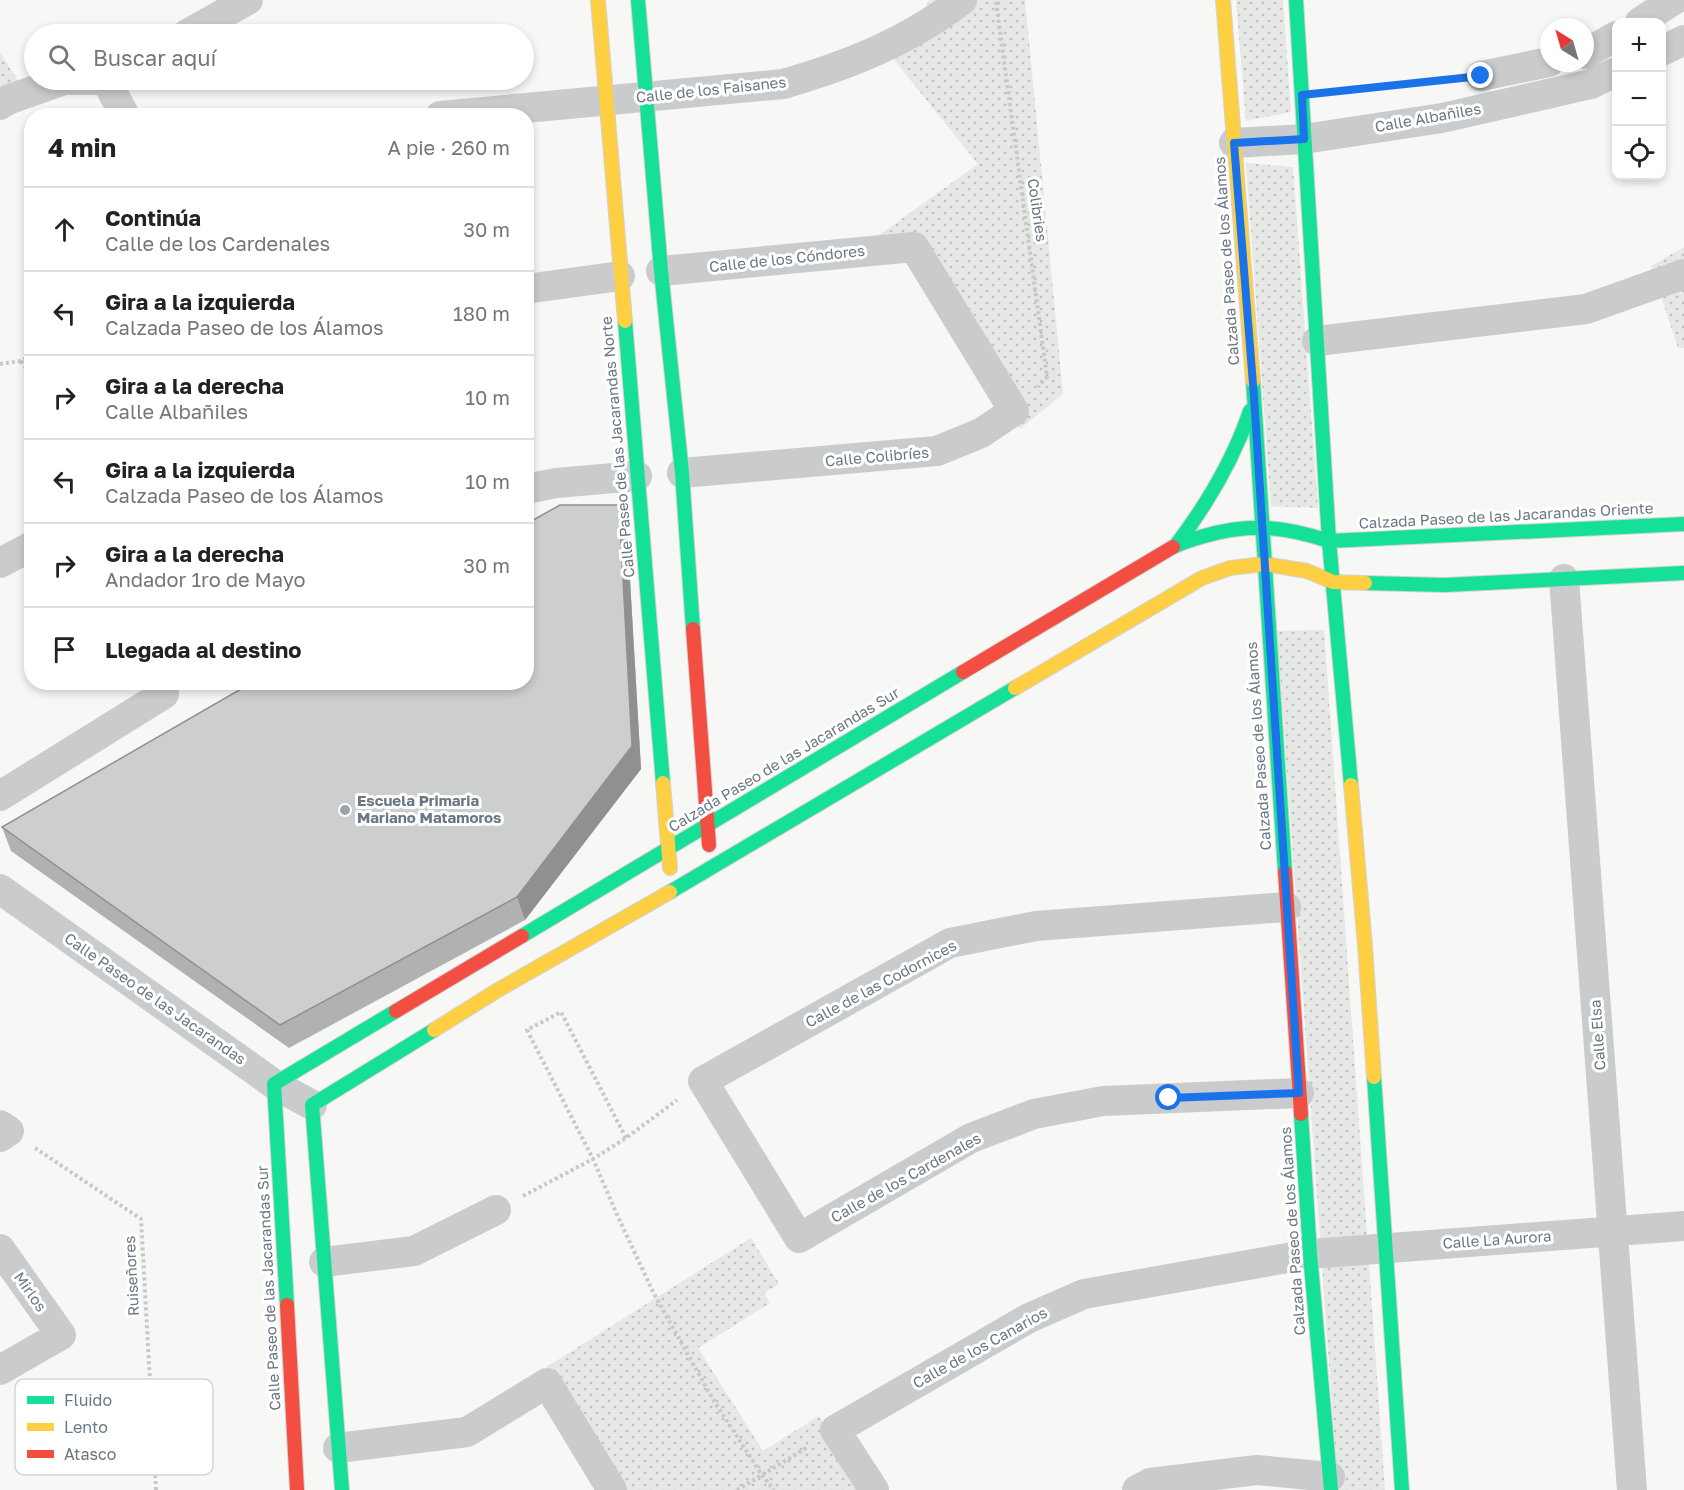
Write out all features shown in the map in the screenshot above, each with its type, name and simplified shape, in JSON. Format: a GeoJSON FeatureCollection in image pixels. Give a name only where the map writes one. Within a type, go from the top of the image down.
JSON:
{"type":"FeatureCollection","features":[{"type":"Feature","properties":{"kind":"street"},"geometry":{"type":"LineString","coordinates":[[205,24],[248,0]]}},
{"type":"Feature","properties":{"kind":"street","name":"Calle Paseo de las Jacarandas Norte"},"geometry":{"type":"LineString","coordinates":[[598,0],[667,849],[673,890]]}},
{"type":"Feature","properties":{"kind":"street"},"geometry":{"type":"LineString","coordinates":[[639,0],[661,271],[682,473],[707,826],[712,867]]}},
{"type":"Feature","properties":{"kind":"street","name":"Calle de los Faisanes"},"geometry":{"type":"LineString","coordinates":[[534,108],[783,84],[837,68],[898,42],[943,15],[962,0]]}},
{"type":"Feature","properties":{"kind":"street","name":"Calzada Paseo de los Álamos"},"geometry":{"type":"LineString","coordinates":[[1223,0],[1254,397],[1310,1254],[1331,1484]]}},
{"type":"Feature","properties":{"kind":"street"},"geometry":{"type":"LineString","coordinates":[[1296,0],[1329,541],[1364,934],[1402,1490]]}},
{"type":"Feature","properties":{"kind":"street"},"geometry":{"type":"LineString","coordinates":[[1646,18],[1674,0]]}},
{"type":"Feature","properties":{"kind":"street"},"geometry":{"type":"LineString","coordinates":[[1594,49],[1612,39]]}},
{"type":"Feature","properties":{"kind":"street"},"geometry":{"type":"LineString","coordinates":[[1666,49],[1684,40]]}},
{"type":"Feature","properties":{"kind":"street"},"geometry":{"type":"LineString","coordinates":[[1481,76],[1540,64]]}},
{"type":"Feature","properties":{"kind":"street","name":"Calle Albañiles"},"geometry":{"type":"LineString","coordinates":[[1234,143],[1304,139],[1442,118],[1591,84],[1612,74]]}},
{"type":"Feature","properties":{"kind":"street"},"geometry":{"type":"LineString","coordinates":[[4,95],[24,90]]}},
{"type":"Feature","properties":{"kind":"street"},"geometry":{"type":"LineString","coordinates":[[112,90],[122,108]]}},
{"type":"Feature","properties":{"kind":"street","name":"Calle de los Cóndores"},"geometry":{"type":"LineString","coordinates":[[661,271],[914,247],[1014,411]]}},
{"type":"Feature","properties":{"kind":"street"},"geometry":{"type":"LineString","coordinates":[[1317,341],[1586,309],[1684,274]]}},
{"type":"Feature","properties":{"kind":"street"},"geometry":{"type":"LineString","coordinates":[[534,288],[620,276]]}},
{"type":"Feature","properties":{"kind":"street"},"geometry":{"type":"LineString","coordinates":[[1176,545],[1202,512],[1224,476],[1242,437],[1254,397]]}},
{"type":"Feature","properties":{"kind":"street","name":"Calle Colibríes"},"geometry":{"type":"LineString","coordinates":[[682,473],[938,452],[981,433],[1014,411]]}},
{"type":"Feature","properties":{"kind":"street"},"geometry":{"type":"LineString","coordinates":[[534,487],[556,483],[637,476]]}},
{"type":"Feature","properties":{"kind":"street","name":"Calzada Paseo de las Jacarandas Oriente"},"geometry":{"type":"LineString","coordinates":[[1329,541],[1684,524]]}},
{"type":"Feature","properties":{"kind":"street","name":"Calzada Paseo de las Jacarandas Sur"},"geometry":{"type":"LineString","coordinates":[[274,1084],[1176,545],[1215,531],[1241,527],[1284,528],[1329,541]]}},
{"type":"Feature","properties":{"kind":"street"},"geometry":{"type":"LineString","coordinates":[[0,562],[24,550]]}},
{"type":"Feature","properties":{"kind":"street"},"geometry":{"type":"LineString","coordinates":[[342,1490],[312,1105],[498,990],[673,890],[1202,578],[1230,568],[1264,564],[1306,571],[1333,582],[1445,585],[1684,573]]}},
{"type":"Feature","properties":{"kind":"street","name":"Calle Elsa"},"geometry":{"type":"LineString","coordinates":[[1564,579],[1632,1490]]}},
{"type":"Feature","properties":{"kind":"street"},"geometry":{"type":"LineString","coordinates":[[0,796],[164,694],[162,690]]}},
{"type":"Feature","properties":{"kind":"street","name":"Calle Paseo de las Jacarandas"},"geometry":{"type":"LineString","coordinates":[[0,890],[274,1084],[312,1105]]}},
{"type":"Feature","properties":{"kind":"street","name":"Calle de las Codornices"},"geometry":{"type":"LineString","coordinates":[[703,1081],[950,943],[1036,926],[1286,908]]}},
{"type":"Feature","properties":{"kind":"street","name":"Calle de los Cardenales"},"geometry":{"type":"LineString","coordinates":[[703,1081],[800,1238],[971,1138],[1034,1114],[1103,1101],[1299,1093]]}},
{"type":"Feature","properties":{"kind":"street","name":"Calle Paseo de las Jacarandas Sur"},"geometry":{"type":"LineString","coordinates":[[274,1084],[297,1490]]}},
{"type":"Feature","properties":{"kind":"street"},"geometry":{"type":"LineString","coordinates":[[324,1262],[414,1251],[496,1210]]}},
{"type":"Feature","properties":{"kind":"street","name":"Calle La Aurora"},"geometry":{"type":"LineString","coordinates":[[1310,1254],[1684,1226]]}},
{"type":"Feature","properties":{"kind":"street","name":"Mirlos"},"geometry":{"type":"LineString","coordinates":[[0,1250],[61,1335],[0,1370]]}},
{"type":"Feature","properties":{"kind":"street","name":"Calle de los Canarios"},"geometry":{"type":"LineString","coordinates":[[835,1430],[1029,1318],[1084,1294],[1310,1254]]}},
{"type":"Feature","properties":{"kind":"street"},"geometry":{"type":"LineString","coordinates":[[338,1448],[467,1432],[547,1383],[612,1490]]}},
{"type":"Feature","properties":{"kind":"street"},"geometry":{"type":"LineString","coordinates":[[835,1430],[874,1490]]}},
{"type":"Feature","properties":{"kind":"street"},"geometry":{"type":"LineString","coordinates":[[1137,1490],[1150,1483],[1257,1470],[1331,1484]]}},
{"type":"Feature","properties":{"kind":"path","name":"Colibries"},"geometry":{"type":"LineString","coordinates":[[996,0],[1047,377],[1014,411]]}},
{"type":"Feature","properties":{"kind":"path"},"geometry":{"type":"LineString","coordinates":[[1302,95],[1481,76]]}},
{"type":"Feature","properties":{"kind":"path"},"geometry":{"type":"LineString","coordinates":[[0,364],[24,359]]}},
{"type":"Feature","properties":{"kind":"path"},"geometry":{"type":"LineString","coordinates":[[21,360],[24,365]]}},
{"type":"Feature","properties":{"kind":"path"},"geometry":{"type":"LineString","coordinates":[[626,1138],[561,1012],[527,1030],[593,1159],[654,1294],[714,1401],[774,1490]]}},
{"type":"Feature","properties":{"kind":"path"},"geometry":{"type":"LineString","coordinates":[[496,1210],[593,1159],[626,1138],[703,1081]]}},
{"type":"Feature","properties":{"kind":"path","name":"Ruiseñores"},"geometry":{"type":"LineString","coordinates":[[3,1131],[141,1219],[150,1379]]}},
{"type":"Feature","properties":{"kind":"path"},"geometry":{"type":"LineString","coordinates":[[737,1490],[835,1430]]}},
{"type":"Feature","properties":{"kind":"path","name":"Ruiseñores"},"geometry":{"type":"LineString","coordinates":[[155,1475],[156,1490]]}},
{"type":"Feature","properties":{"kind":"shaded area"},"geometry":{"type":"Polygon","coordinates":[[[930,0],[1025,0],[1063,394],[1020,429],[908,260],[864,246],[978,164],[891,56],[930,0]]]}},
{"type":"Feature","properties":{"kind":"shaded area"},"geometry":{"type":"Polygon","coordinates":[[[1236,0],[1283,0],[1291,112],[1246,121],[1236,0]]]}},
{"type":"Feature","properties":{"kind":"shaded area"},"geometry":{"type":"Polygon","coordinates":[[[0,52],[20,84],[0,94],[0,52]]]}},
{"type":"Feature","properties":{"kind":"shaded area"},"geometry":{"type":"Polygon","coordinates":[[[1246,163],[1293,167],[1318,508],[1271,506],[1246,163]]]}},
{"type":"Feature","properties":{"kind":"shaded area"},"geometry":{"type":"Polygon","coordinates":[[[1684,247],[1684,348],[1678,348],[1651,266],[1684,247]]]}},
{"type":"Feature","properties":{"kind":"shaded area"},"geometry":{"type":"Polygon","coordinates":[[[1324,630],[1385,1490],[1338,1490],[1277,631],[1324,630]]]}},
{"type":"Feature","properties":{"kind":"shaded area"},"geometry":{"type":"Polygon","coordinates":[[[751,1238],[779,1284],[764,1293],[770,1303],[698,1348],[763,1451],[819,1416],[863,1490],[621,1490],[545,1368],[751,1238]]]}},
{"type":"Feature","properties":{"kind":"building","name":"Escuela Primaria Mariano Matamoros"},"geometry":{"type":"Polygon","coordinates":[[[560,505],[619,505],[632,746],[517,897],[280,1025],[2,827],[239,690],[534,690],[534,520],[560,505]]]}},
{"type":"Feature","properties":{"kind":"traffic: fast"},"geometry":{"type":"LineString","coordinates":[[638,0],[661,271],[682,473],[693,629]]}},
{"type":"Feature","properties":{"kind":"traffic: fast"},"geometry":{"type":"LineString","coordinates":[[1296,0],[1329,541],[1351,785]]}},
{"type":"Feature","properties":{"kind":"traffic: fast"},"geometry":{"type":"LineString","coordinates":[[625,321],[663,783]]}},
{"type":"Feature","properties":{"kind":"traffic: fast"},"geometry":{"type":"LineString","coordinates":[[1253,381],[1285,872]]}},
{"type":"Feature","properties":{"kind":"traffic: fast"},"geometry":{"type":"LineString","coordinates":[[1176,545],[1219,481],[1250,411]]}},
{"type":"Feature","properties":{"kind":"traffic: fast"},"geometry":{"type":"LineString","coordinates":[[1173,547],[1192,539],[1221,532],[1252,528],[1282,529],[1329,541],[1684,524]]}},
{"type":"Feature","properties":{"kind":"traffic: fast"},"geometry":{"type":"LineString","coordinates":[[1365,583],[1445,585],[1684,573]]}},
{"type":"Feature","properties":{"kind":"traffic: fast"},"geometry":{"type":"LineString","coordinates":[[522,936],[963,672]]}},
{"type":"Feature","properties":{"kind":"traffic: fast"},"geometry":{"type":"LineString","coordinates":[[670,892],[1015,688]]}},
{"type":"Feature","properties":{"kind":"traffic: fast"},"geometry":{"type":"LineString","coordinates":[[287,1305],[274,1084],[396,1011]]}},
{"type":"Feature","properties":{"kind":"traffic: fast"},"geometry":{"type":"LineString","coordinates":[[342,1490],[312,1105],[434,1030]]}},
{"type":"Feature","properties":{"kind":"traffic: fast"},"geometry":{"type":"LineString","coordinates":[[1374,1077],[1402,1490]]}},
{"type":"Feature","properties":{"kind":"traffic: fast"},"geometry":{"type":"LineString","coordinates":[[1301,1114],[1310,1254],[1331,1490]]}},
{"type":"Feature","properties":{"kind":"traffic: slow"},"geometry":{"type":"LineString","coordinates":[[598,0],[625,321]]}},
{"type":"Feature","properties":{"kind":"traffic: slow"},"geometry":{"type":"LineString","coordinates":[[1223,0],[1253,381]]}},
{"type":"Feature","properties":{"kind":"traffic: slow"},"geometry":{"type":"LineString","coordinates":[[1015,688],[1202,578],[1230,568],[1264,564],[1307,571],[1333,582],[1365,583]]}},
{"type":"Feature","properties":{"kind":"traffic: slow"},"geometry":{"type":"LineString","coordinates":[[663,783],[670,868]]}},
{"type":"Feature","properties":{"kind":"traffic: slow"},"geometry":{"type":"LineString","coordinates":[[1351,785],[1374,1077]]}},
{"type":"Feature","properties":{"kind":"traffic: slow"},"geometry":{"type":"LineString","coordinates":[[434,1030],[498,990],[670,892]]}},
{"type":"Feature","properties":{"kind":"traffic: jam"},"geometry":{"type":"LineString","coordinates":[[963,672],[1173,547]]}},
{"type":"Feature","properties":{"kind":"traffic: jam"},"geometry":{"type":"LineString","coordinates":[[693,629],[709,845]]}},
{"type":"Feature","properties":{"kind":"traffic: jam"},"geometry":{"type":"LineString","coordinates":[[1285,872],[1301,1114]]}},
{"type":"Feature","properties":{"kind":"traffic: jam"},"geometry":{"type":"LineString","coordinates":[[396,1011],[522,936]]}},
{"type":"Feature","properties":{"kind":"traffic: jam"},"geometry":{"type":"LineString","coordinates":[[287,1305],[297,1490]]}},
{"type":"Feature","properties":{"kind":"place","name":"Escuela Primaria Mariano Matamoros"},"geometry":{"type":"Point","coordinates":[345,810]}},
{"type":"Feature","properties":{"kind":"route"},"geometry":{"type":"LineString","coordinates":[[1169,1098],[1299,1093],[1254,397],[1234,143],[1304,139],[1302,95],[1481,76]]}}]}
